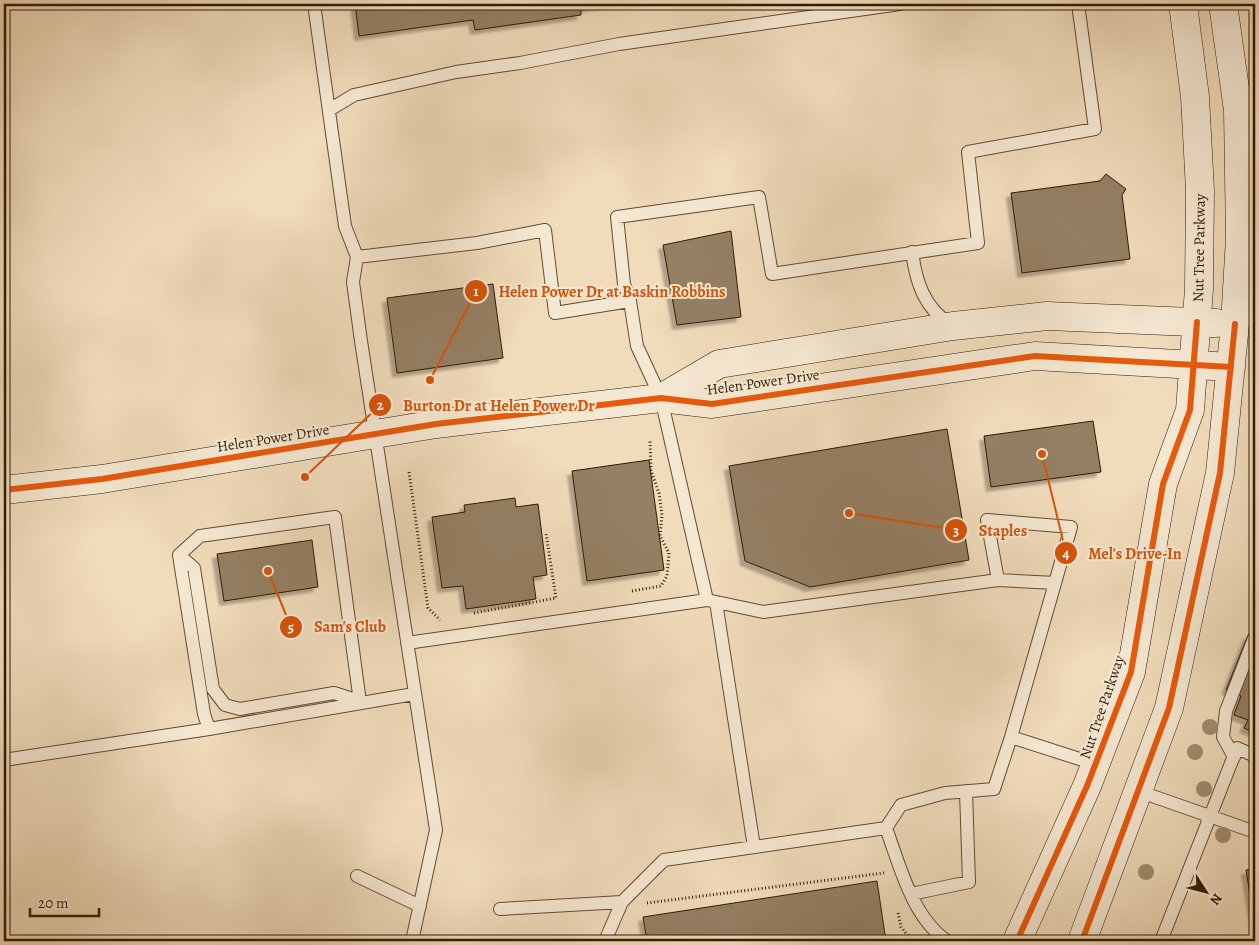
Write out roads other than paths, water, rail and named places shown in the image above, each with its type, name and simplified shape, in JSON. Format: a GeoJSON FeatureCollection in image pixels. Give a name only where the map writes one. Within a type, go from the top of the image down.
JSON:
{"type":"FeatureCollection","features":[{"type":"Feature","properties":{"kind":"main road","name":"Nut Tree Parkway"},"geometry":{"type":"LineString","coordinates":[[1017,941],[1095,764],[1131,672],[1163,484],[1190,410],[1198,322],[1200,190],[1194,97],[1183,4]]}},
{"type":"Feature","properties":{"kind":"main road"},"geometry":{"type":"LineString","coordinates":[[1082,941],[1169,708],[1220,473],[1235,324],[1240,238],[1238,110],[1223,4]]}},
{"type":"Feature","properties":{"kind":"main road","name":"Helen Power Drive"},"geometry":{"type":"LineString","coordinates":[[661,398],[719,364],[953,326],[1047,316],[1235,324]]}},
{"type":"Feature","properties":{"kind":"main road","name":"Helen Power Drive"},"geometry":{"type":"LineString","coordinates":[[4,490],[102,479],[436,424],[661,398],[712,404],[1035,356],[1231,367]]}},
{"type":"Feature","properties":{"kind":"lane"},"geometry":{"type":"LineString","coordinates":[[314,4],[345,226],[357,257],[353,282],[374,434],[436,830],[412,941]]}},
{"type":"Feature","properties":{"kind":"lane"},"geometry":{"type":"LineString","coordinates":[[329,110],[354,95],[456,72],[520,63],[619,44],[900,4]]}},
{"type":"Feature","properties":{"kind":"lane"},"geometry":{"type":"LineString","coordinates":[[754,847],[711,601],[661,398],[639,352],[630,301],[624,284],[618,217],[759,197],[772,274],[978,243],[968,152],[1095,129],[1078,4]]}},
{"type":"Feature","properties":{"kind":"lane"},"geometry":{"type":"LineString","coordinates":[[357,257],[477,243],[545,230],[555,314],[630,301]]}},
{"type":"Feature","properties":{"kind":"lane"},"geometry":{"type":"LineString","coordinates":[[912,252],[916,280],[925,299],[940,317],[953,326]]}},
{"type":"Feature","properties":{"kind":"lane"},"geometry":{"type":"LineString","coordinates":[[179,555],[200,536],[335,517],[360,702]]}},
{"type":"Feature","properties":{"kind":"lane"},"geometry":{"type":"LineString","coordinates":[[605,941],[622,902],[664,860],[886,828],[901,805],[945,793],[994,789],[1011,737],[1071,526],[987,520],[998,580]]}},
{"type":"Feature","properties":{"kind":"lane"},"geometry":{"type":"LineString","coordinates":[[179,555],[194,568],[213,689],[225,705],[240,709],[334,693],[360,702]]}},
{"type":"Feature","properties":{"kind":"lane"},"geometry":{"type":"LineString","coordinates":[[179,555],[204,714],[209,729]]}},
{"type":"Feature","properties":{"kind":"lane"},"geometry":{"type":"LineString","coordinates":[[407,643],[711,601],[763,612],[998,580],[1054,583]]}},
{"type":"Feature","properties":{"kind":"lane"},"geometry":{"type":"LineString","coordinates":[[1234,757],[1223,737],[1226,711],[1255,636]]}},
{"type":"Feature","properties":{"kind":"lane"},"geometry":{"type":"LineString","coordinates":[[4,760],[209,729],[414,694]]}},
{"type":"Feature","properties":{"kind":"lane"},"geometry":{"type":"LineString","coordinates":[[1011,737],[1095,764]]}},
{"type":"Feature","properties":{"kind":"lane"},"geometry":{"type":"LineString","coordinates":[[1161,941],[1237,748],[1255,756]]}},
{"type":"Feature","properties":{"kind":"lane"},"geometry":{"type":"LineString","coordinates":[[911,894],[969,882],[966,791]]}},
{"type":"Feature","properties":{"kind":"lane"},"geometry":{"type":"LineString","coordinates":[[1138,791],[1255,832]]}},
{"type":"Feature","properties":{"kind":"lane"},"geometry":{"type":"LineString","coordinates":[[886,828],[911,894],[935,932],[947,941]]}},
{"type":"Feature","properties":{"kind":"lane"},"geometry":{"type":"LineString","coordinates":[[357,876],[420,906]]}},
{"type":"Feature","properties":{"kind":"lane"},"geometry":{"type":"LineString","coordinates":[[500,909],[622,902]]}},
{"type":"Feature","properties":{"kind":"place","name":"Helen Power Dr at Baskin Robbins"},"geometry":{"type":"Point","coordinates":[430,380]}},
{"type":"Feature","properties":{"kind":"place","name":"Mel's Drive-In"},"geometry":{"type":"Point","coordinates":[1042,454]}},
{"type":"Feature","properties":{"kind":"place","name":"Burton Dr at Helen Power Dr"},"geometry":{"type":"Point","coordinates":[305,477]}},
{"type":"Feature","properties":{"kind":"place","name":"Staples"},"geometry":{"type":"Point","coordinates":[849,513]}},
{"type":"Feature","properties":{"kind":"place","name":"Sam's Club"},"geometry":{"type":"Point","coordinates":[268,571]}}]}
